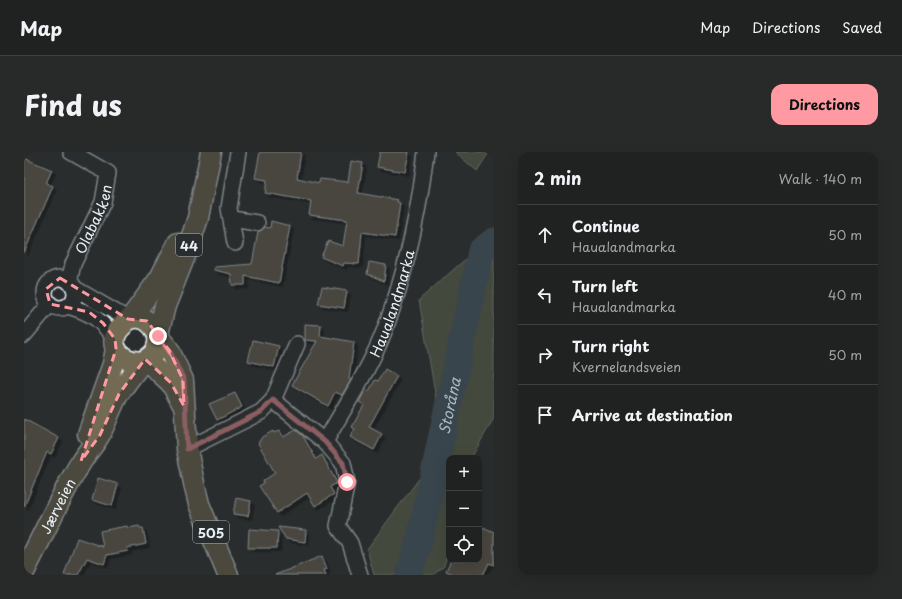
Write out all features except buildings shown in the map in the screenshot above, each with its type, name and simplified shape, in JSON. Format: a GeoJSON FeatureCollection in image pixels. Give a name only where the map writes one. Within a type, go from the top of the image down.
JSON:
{"type":"FeatureCollection","features":[{"type":"Feature","properties":{"kind":"main road","name":"44"},"geometry":{"type":"LineString","coordinates":[[115,344],[117,331],[129,319],[160,278],[181,237],[200,152]]}},
{"type":"Feature","properties":{"kind":"main road","name":"44"},"geometry":{"type":"LineString","coordinates":[[145,360],[156,350],[165,306],[198,218],[211,152]]}},
{"type":"Feature","properties":{"kind":"main road"},"geometry":{"type":"LineString","coordinates":[[129,319],[139,318],[147,321],[154,326],[158,335]]}},
{"type":"Feature","properties":{"kind":"main road","name":"505"},"geometry":{"type":"LineString","coordinates":[[158,335],[169,350],[184,380],[187,449],[199,504],[228,575]]}},
{"type":"Feature","properties":{"kind":"main road"},"geometry":{"type":"LineString","coordinates":[[115,344],[121,356],[128,360],[136,362],[145,360]]}},
{"type":"Feature","properties":{"kind":"main road","name":"Jærveien"},"geometry":{"type":"LineString","coordinates":[[81,462],[89,430],[114,364],[115,344]]}},
{"type":"Feature","properties":{"kind":"main road","name":"505"},"geometry":{"type":"LineString","coordinates":[[145,360],[171,383],[184,406]]}},
{"type":"Feature","properties":{"kind":"main road","name":"Jærveien"},"geometry":{"type":"LineString","coordinates":[[24,572],[81,462],[100,435],[119,394],[145,360]]}},
{"type":"Feature","properties":{"kind":"street","name":"Olabakken"},"geometry":{"type":"LineString","coordinates":[[71,152],[108,173],[103,202],[74,264],[72,285]]}},
{"type":"Feature","properties":{"kind":"street"},"geometry":{"type":"LineString","coordinates":[[235,243],[229,208],[238,152]]}},
{"type":"Feature","properties":{"kind":"street","name":"Haualandmarka"},"geometry":{"type":"LineString","coordinates":[[325,442],[371,358],[384,330],[408,255],[426,152]]}},
{"type":"Feature","properties":{"kind":"street"},"geometry":{"type":"LineString","coordinates":[[232,219],[258,223]]}},
{"type":"Feature","properties":{"kind":"street"},"geometry":{"type":"LineString","coordinates":[[115,344],[103,323],[89,312],[68,306],[60,308],[50,304],[45,294],[49,284],[60,278],[129,319]]}},
{"type":"Feature","properties":{"kind":"street"},"geometry":{"type":"LineString","coordinates":[[68,306],[74,298],[72,285]]}},
{"type":"Feature","properties":{"kind":"street"},"geometry":{"type":"LineString","coordinates":[[24,335],[50,304]]}},
{"type":"Feature","properties":{"kind":"street"},"geometry":{"type":"LineString","coordinates":[[187,449],[261,412],[273,400],[297,344]]}},
{"type":"Feature","properties":{"kind":"street"},"geometry":{"type":"LineString","coordinates":[[273,400],[325,442],[343,463],[347,482],[338,526],[350,543],[360,575]]}},
{"type":"Feature","properties":{"kind":"highlighted area"},"geometry":{"type":"Polygon","coordinates":[[[60,278],[128,319],[147,321],[169,350],[183,380],[184,406],[171,383],[145,359],[119,394],[100,435],[81,461],[116,349],[115,339],[103,323],[89,312],[50,304],[46,289],[60,278]]]}},
{"type":"Feature","properties":{"kind":"green space"},"geometry":{"type":"Polygon","coordinates":[[[455,152],[489,152],[477,171],[455,152]]]}},
{"type":"Feature","properties":{"kind":"green space"},"geometry":{"type":"Polygon","coordinates":[[[494,234],[494,418],[473,455],[446,455],[446,558],[444,566],[433,575],[374,575],[367,549],[444,445],[419,300],[494,234]]]}},
{"type":"Feature","properties":{"kind":"waterway","name":"Storåna"},"geometry":{"type":"LineString","coordinates":[[409,575],[421,534],[481,251],[494,241]]}},
{"type":"Feature","properties":{"kind":"route"},"geometry":{"type":"LineString","coordinates":[[158,336],[169,350],[184,380],[187,449],[261,412],[273,400],[325,442],[343,463],[347,482]]}}]}
